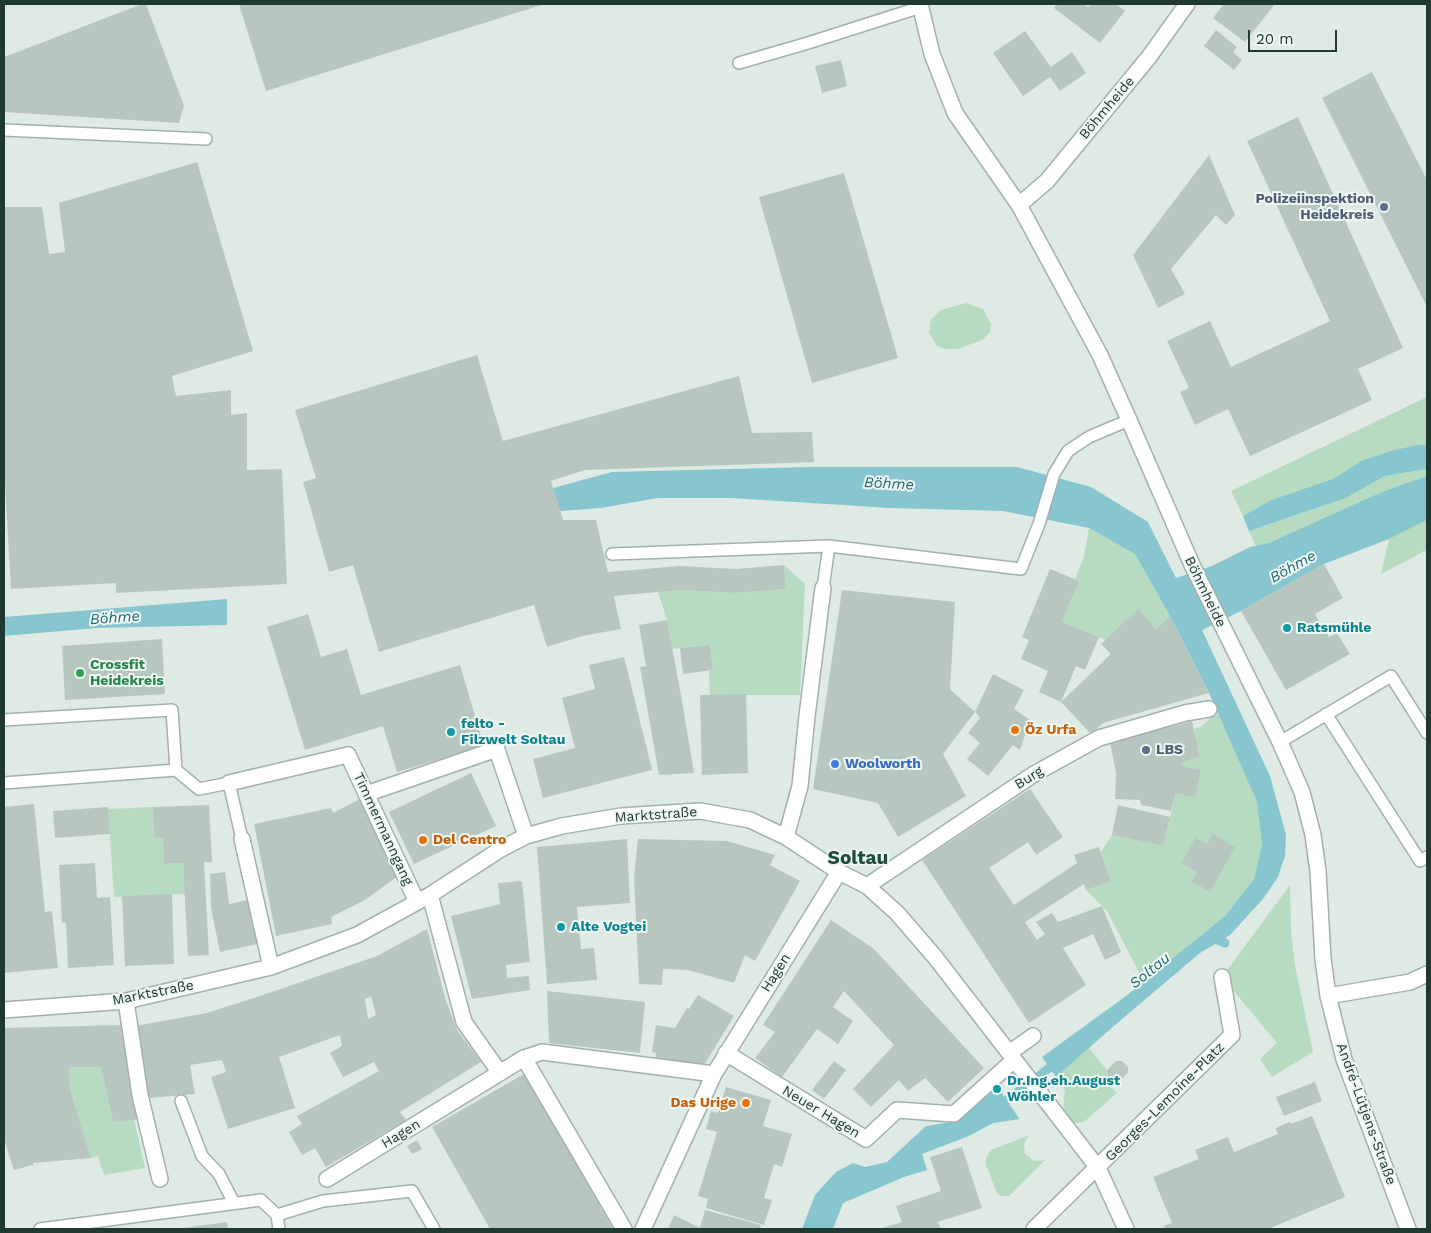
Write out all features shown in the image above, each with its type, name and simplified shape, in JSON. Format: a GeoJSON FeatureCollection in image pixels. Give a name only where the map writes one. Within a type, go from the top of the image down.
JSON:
{"type":"FeatureCollection","features":[{"type":"Feature","properties":{"kind":"street","name":"Böhmheide"},"geometry":{"type":"LineString","coordinates":[[1019,205],[1047,181],[1148,57],[1187,4]]}},
{"type":"Feature","properties":{"kind":"street","name":"Böhmheide"},"geometry":{"type":"LineString","coordinates":[[921,5],[932,54],[955,113],[1019,205],[1100,355],[1193,567],[1280,742],[1302,792],[1318,871],[1323,959],[1328,996]]}},
{"type":"Feature","properties":{"kind":"street"},"geometry":{"type":"LineString","coordinates":[[786,838],[800,786],[823,588]]}},
{"type":"Feature","properties":{"kind":"street","name":"Burg"},"geometry":{"type":"LineString","coordinates":[[867,886],[1034,774],[1099,738],[1184,713],[1209,709]]}},
{"type":"Feature","properties":{"kind":"street"},"geometry":{"type":"LineString","coordinates":[[366,794],[497,748],[526,836]]}},
{"type":"Feature","properties":{"kind":"street","name":"Timmermanngang"},"geometry":{"type":"LineString","coordinates":[[229,783],[348,756],[366,794],[424,898]]}},
{"type":"Feature","properties":{"kind":"street","name":"Marktstraße"},"geometry":{"type":"LineString","coordinates":[[4,1010],[126,1001],[271,967],[357,935],[424,898],[501,849],[526,836],[562,826],[621,816],[700,811],[750,820],[786,838],[839,872],[867,886],[897,913],[921,939],[1049,1104]]}},
{"type":"Feature","properties":{"kind":"street"},"geometry":{"type":"LineString","coordinates":[[242,840],[271,967]]}},
{"type":"Feature","properties":{"kind":"street","name":"Hagen"},"geometry":{"type":"LineString","coordinates":[[643,1229],[714,1074],[839,872]]}},
{"type":"Feature","properties":{"kind":"street"},"geometry":{"type":"LineString","coordinates":[[424,898],[464,1022],[500,1073]]}},
{"type":"Feature","properties":{"kind":"street"},"geometry":{"type":"LineString","coordinates":[[1328,996],[1410,982],[1427,974]]}},
{"type":"Feature","properties":{"kind":"street","name":"Georges-Lemoine-Platz"},"geometry":{"type":"LineString","coordinates":[[1034,1229],[1232,1035],[1222,977]]}},
{"type":"Feature","properties":{"kind":"street","name":"André-Lütjens-Straße"},"geometry":{"type":"LineString","coordinates":[[1328,996],[1344,1059],[1408,1229]]}},
{"type":"Feature","properties":{"kind":"street"},"geometry":{"type":"LineString","coordinates":[[126,1001],[140,1095],[160,1179]]}},
{"type":"Feature","properties":{"kind":"street"},"geometry":{"type":"LineString","coordinates":[[1013,1059],[1033,1036]]}},
{"type":"Feature","properties":{"kind":"street","name":"Hagen"},"geometry":{"type":"LineString","coordinates":[[327,1179],[524,1058],[542,1052],[714,1074]]}},
{"type":"Feature","properties":{"kind":"street","name":"Neuer Hagen"},"geometry":{"type":"LineString","coordinates":[[726,1053],[866,1139],[897,1110],[954,1114],[1013,1059]]}},
{"type":"Feature","properties":{"kind":"street"},"geometry":{"type":"LineString","coordinates":[[524,1058],[624,1229]]}},
{"type":"Feature","properties":{"kind":"street","name":"Georges-Lemoine-Platz"},"geometry":{"type":"LineString","coordinates":[[1049,1104],[1098,1168],[1126,1229]]}},
{"type":"Feature","properties":{"kind":"lane"},"geometry":{"type":"LineString","coordinates":[[739,63],[808,43],[921,5]]}},
{"type":"Feature","properties":{"kind":"lane"},"geometry":{"type":"LineString","coordinates":[[4,130],[206,139]]}},
{"type":"Feature","properties":{"kind":"lane"},"geometry":{"type":"LineString","coordinates":[[612,554],[829,546],[1021,569],[1039,524],[1054,474],[1068,451],[1089,437],[1130,420]]}},
{"type":"Feature","properties":{"kind":"lane"},"geometry":{"type":"LineString","coordinates":[[823,588],[829,546]]}},
{"type":"Feature","properties":{"kind":"lane"},"geometry":{"type":"LineString","coordinates":[[1280,742],[1391,676],[1427,733]]}},
{"type":"Feature","properties":{"kind":"lane"},"geometry":{"type":"LineString","coordinates":[[4,720],[172,710],[176,770]]}},
{"type":"Feature","properties":{"kind":"lane"},"geometry":{"type":"LineString","coordinates":[[1326,714],[1420,861],[1427,857]]}},
{"type":"Feature","properties":{"kind":"lane"},"geometry":{"type":"LineString","coordinates":[[4,783],[176,770],[199,789],[229,783],[242,840]]}},
{"type":"Feature","properties":{"kind":"lane"},"geometry":{"type":"LineString","coordinates":[[182,1101],[202,1156],[219,1174],[234,1203]]}},
{"type":"Feature","properties":{"kind":"lane"},"geometry":{"type":"LineString","coordinates":[[277,1215],[323,1201],[412,1192],[434,1229]]}},
{"type":"Feature","properties":{"kind":"lane"},"geometry":{"type":"LineString","coordinates":[[40,1229],[261,1200],[277,1215],[279,1229]]}},
{"type":"Feature","properties":{"kind":"green space"},"geometry":{"type":"Polygon","coordinates":[[[966,303],[983,309],[991,324],[990,332],[982,340],[958,349],[944,349],[937,346],[929,333],[931,319],[941,310],[966,303]]]}},
{"type":"Feature","properties":{"kind":"green space"},"geometry":{"type":"Polygon","coordinates":[[[1427,397],[1427,445],[1394,450],[1363,460],[1333,479],[1271,500],[1243,516],[1231,491],[1427,397]]]}},
{"type":"Feature","properties":{"kind":"green space"},"geometry":{"type":"Polygon","coordinates":[[[1427,469],[1427,476],[1384,491],[1269,544],[1256,546],[1249,531],[1346,498],[1385,476],[1427,469]]]}},
{"type":"Feature","properties":{"kind":"green space"},"geometry":{"type":"Polygon","coordinates":[[[1427,520],[1427,550],[1381,574],[1389,539],[1427,520]]]}},
{"type":"Feature","properties":{"kind":"green space"},"geometry":{"type":"Polygon","coordinates":[[[1089,528],[1135,554],[1170,616],[1156,629],[1138,609],[1106,640],[1062,622],[1079,581],[1075,579],[1084,557],[1089,528]]]}},
{"type":"Feature","properties":{"kind":"green space"},"geometry":{"type":"Polygon","coordinates":[[[784,565],[805,584],[800,695],[710,695],[709,671],[713,670],[710,645],[672,649],[667,620],[658,592],[680,590],[735,593],[786,589],[784,565]]]}},
{"type":"Feature","properties":{"kind":"green space"},"geometry":{"type":"Polygon","coordinates":[[[1219,714],[1257,802],[1262,845],[1254,879],[1225,916],[1144,982],[1107,911],[1086,890],[1111,882],[1101,852],[1112,835],[1163,846],[1176,793],[1201,770],[1182,766],[1183,762],[1200,757],[1194,729],[1202,726],[1210,718],[1219,714]]]}},
{"type":"Feature","properties":{"kind":"green space"},"geometry":{"type":"Polygon","coordinates":[[[153,807],[154,838],[163,838],[164,864],[183,863],[185,894],[114,897],[108,809],[153,807]]]}},
{"type":"Feature","properties":{"kind":"green space"},"geometry":{"type":"Polygon","coordinates":[[[1290,885],[1291,931],[1295,966],[1313,1052],[1272,1077],[1260,1059],[1277,1043],[1222,977],[1290,885]]]}},
{"type":"Feature","properties":{"kind":"green space"},"geometry":{"type":"Polygon","coordinates":[[[1089,1048],[1107,1070],[1108,1075],[1113,1081],[1110,1086],[1117,1093],[1084,1122],[1072,1124],[1063,1111],[1065,1091],[1056,1077],[1089,1048]]]}},
{"type":"Feature","properties":{"kind":"green space"},"geometry":{"type":"Polygon","coordinates":[[[69,1067],[101,1067],[113,1122],[134,1119],[145,1168],[104,1175],[98,1156],[91,1158],[70,1089],[69,1067]]]}},
{"type":"Feature","properties":{"kind":"green space"},"geometry":{"type":"Polygon","coordinates":[[[1030,1135],[1024,1145],[1025,1154],[1034,1161],[1045,1160],[1009,1196],[1000,1196],[986,1165],[986,1159],[990,1151],[1030,1135]]]}},
{"type":"Feature","properties":{"kind":"water"},"geometry":{"type":"Polygon","coordinates":[[[1427,445],[1427,469],[1385,476],[1346,498],[1249,531],[1243,516],[1271,500],[1333,479],[1363,460],[1394,450],[1427,445]]]}},
{"type":"Feature","properties":{"kind":"water","name":"Böhme"},"geometry":{"type":"Polygon","coordinates":[[[809,467],[1017,467],[1091,487],[1148,522],[1176,578],[1212,566],[1250,547],[1269,543],[1384,491],[1427,476],[1427,520],[1389,539],[1324,564],[1241,611],[1202,630],[1270,776],[1286,835],[1285,856],[1278,877],[1263,899],[1230,935],[1200,953],[1056,1077],[1042,1057],[1126,996],[1225,916],[1254,879],[1262,845],[1257,802],[1209,693],[1170,616],[1135,554],[1089,528],[1003,511],[890,508],[731,498],[658,498],[601,508],[560,511],[553,488],[612,472],[809,467]]]}},
{"type":"Feature","properties":{"kind":"water","name":"Böhme"},"geometry":{"type":"Polygon","coordinates":[[[227,599],[227,625],[97,628],[4,636],[4,617],[227,599]]]}},
{"type":"Feature","properties":{"kind":"water"},"geometry":{"type":"Polygon","coordinates":[[[995,1083],[1020,1119],[993,1123],[969,1136],[922,1154],[927,1170],[904,1177],[843,1203],[833,1229],[802,1229],[815,1195],[836,1172],[853,1163],[865,1167],[887,1162],[926,1126],[951,1122],[995,1083]]]}},
{"type":"Feature","properties":{"kind":"pier"},"geometry":{"type":"Polygon","coordinates":[[[997,1082],[1022,1117],[1021,1121],[995,1083],[997,1082]]]}},
{"type":"Feature","properties":{"kind":"building"},"geometry":{"type":"Polygon","coordinates":[[[146,4],[184,106],[179,123],[4,112],[4,55],[7,56],[146,4]]]}},
{"type":"Feature","properties":{"kind":"building"},"geometry":{"type":"Polygon","coordinates":[[[239,4],[545,4],[266,91],[239,4]]]}},
{"type":"Feature","properties":{"kind":"building"},"geometry":{"type":"Polygon","coordinates":[[[1057,4],[1084,4],[1088,7],[1091,4],[1116,4],[1125,11],[1100,43],[1054,8],[1057,4]]]}},
{"type":"Feature","properties":{"kind":"building"},"geometry":{"type":"Polygon","coordinates":[[[1224,4],[1275,4],[1245,42],[1213,18],[1224,4]]]}},
{"type":"Feature","properties":{"kind":"building"},"geometry":{"type":"Polygon","coordinates":[[[1216,30],[1237,47],[1233,52],[1242,60],[1234,70],[1204,46],[1216,30]]]}},
{"type":"Feature","properties":{"kind":"building"},"geometry":{"type":"Polygon","coordinates":[[[1025,31],[1051,67],[1072,52],[1086,73],[1060,91],[1050,77],[1023,96],[993,53],[1025,31]]]}},
{"type":"Feature","properties":{"kind":"building"},"geometry":{"type":"Polygon","coordinates":[[[841,60],[847,86],[822,93],[815,66],[841,60]]]}},
{"type":"Feature","properties":{"kind":"building"},"geometry":{"type":"Polygon","coordinates":[[[1372,72],[1427,180],[1427,307],[1322,98],[1372,72]]]}},
{"type":"Feature","properties":{"kind":"building"},"geometry":{"type":"Polygon","coordinates":[[[1298,117],[1403,348],[1358,369],[1372,400],[1250,456],[1228,409],[1195,425],[1180,392],[1189,388],[1167,341],[1210,321],[1231,367],[1330,321],[1247,141],[1298,117]]]}},
{"type":"Feature","properties":{"kind":"building"},"geometry":{"type":"Polygon","coordinates":[[[1209,155],[1235,215],[1226,225],[1216,215],[1171,269],[1185,294],[1158,308],[1133,255],[1209,155]]]}},
{"type":"Feature","properties":{"kind":"building"},"geometry":{"type":"Polygon","coordinates":[[[197,162],[253,351],[172,376],[176,396],[231,390],[231,415],[247,413],[247,470],[282,469],[287,584],[116,593],[116,583],[11,589],[4,468],[4,207],[42,207],[49,254],[65,252],[59,203],[197,162]]]}},
{"type":"Feature","properties":{"kind":"building"},"geometry":{"type":"Polygon","coordinates":[[[844,173],[898,358],[812,383],[759,197],[844,173]]]}},
{"type":"Feature","properties":{"kind":"building"},"geometry":{"type":"Polygon","coordinates":[[[477,355],[503,441],[739,376],[752,433],[812,432],[814,462],[585,470],[551,481],[563,520],[596,520],[608,572],[679,566],[735,569],[784,565],[786,589],[735,593],[680,590],[614,596],[621,629],[582,636],[547,647],[534,605],[379,652],[353,565],[329,572],[303,482],[316,478],[295,410],[477,355]]]}},
{"type":"Feature","properties":{"kind":"building"},"geometry":{"type":"Polygon","coordinates":[[[1324,564],[1343,598],[1315,614],[1329,637],[1337,633],[1350,654],[1286,690],[1241,611],[1324,564]]]}},
{"type":"Feature","properties":{"kind":"building"},"geometry":{"type":"Polygon","coordinates":[[[1050,569],[1079,581],[1062,622],[1099,637],[1085,670],[1076,666],[1061,702],[1039,692],[1048,671],[1021,659],[1029,640],[1022,637],[1050,569]]]}},
{"type":"Feature","properties":{"kind":"building"},"geometry":{"type":"Polygon","coordinates":[[[842,590],[955,602],[950,689],[975,712],[943,754],[966,796],[898,837],[878,803],[813,789],[842,590]]]}},
{"type":"Feature","properties":{"kind":"building"},"geometry":{"type":"Polygon","coordinates":[[[1138,609],[1156,629],[1170,616],[1209,693],[1103,723],[1091,734],[1061,702],[1111,654],[1101,644],[1138,609]]]}},
{"type":"Feature","properties":{"kind":"building"},"geometry":{"type":"Polygon","coordinates":[[[308,614],[321,657],[347,649],[361,695],[460,665],[484,746],[397,772],[383,726],[305,750],[267,627],[308,614]]]}},
{"type":"Feature","properties":{"kind":"building"},"geometry":{"type":"Polygon","coordinates":[[[667,620],[694,773],[659,775],[640,667],[646,666],[639,625],[667,620]]]}},
{"type":"Feature","properties":{"kind":"building"},"geometry":{"type":"Polygon","coordinates":[[[162,639],[165,694],[65,700],[62,646],[162,639]]]}},
{"type":"Feature","properties":{"kind":"building"},"geometry":{"type":"Polygon","coordinates":[[[710,645],[713,670],[683,674],[680,648],[710,645]]]}},
{"type":"Feature","properties":{"kind":"building"},"geometry":{"type":"Polygon","coordinates":[[[624,657],[652,770],[543,798],[533,759],[575,748],[562,698],[595,689],[589,665],[624,657]]]}},
{"type":"Feature","properties":{"kind":"building"},"geometry":{"type":"Polygon","coordinates":[[[993,674],[1024,690],[1014,709],[1030,720],[1020,750],[1013,745],[988,776],[967,759],[980,743],[968,733],[980,718],[975,712],[993,674]]]}},
{"type":"Feature","properties":{"kind":"building"},"geometry":{"type":"Polygon","coordinates":[[[746,694],[748,773],[702,775],[700,695],[746,694]]]}},
{"type":"Feature","properties":{"kind":"building"},"geometry":{"type":"Polygon","coordinates":[[[1192,721],[1200,757],[1183,762],[1182,766],[1201,770],[1195,797],[1176,793],[1171,811],[1141,805],[1140,800],[1115,799],[1116,772],[1110,743],[1192,721]]]}},
{"type":"Feature","properties":{"kind":"building"},"geometry":{"type":"Polygon","coordinates":[[[471,773],[496,826],[414,864],[389,812],[471,773]]]}},
{"type":"Feature","properties":{"kind":"building"},"geometry":{"type":"Polygon","coordinates":[[[1030,789],[1063,837],[1036,855],[1028,842],[989,868],[1014,905],[1077,863],[1074,855],[1099,847],[1111,882],[1086,890],[1084,884],[1025,922],[1037,940],[1045,934],[1036,922],[1052,913],[1058,922],[1102,906],[1121,952],[1105,960],[1093,934],[1063,948],[1086,985],[1029,1023],[922,860],[1030,789]]]}},
{"type":"Feature","properties":{"kind":"building"},"geometry":{"type":"Polygon","coordinates":[[[360,799],[398,876],[365,900],[331,917],[332,924],[276,936],[254,824],[331,808],[333,813],[360,799]]]}},
{"type":"Feature","properties":{"kind":"building"},"geometry":{"type":"Polygon","coordinates":[[[34,804],[45,912],[52,911],[58,968],[4,973],[4,807],[34,804]]]}},
{"type":"Feature","properties":{"kind":"building"},"geometry":{"type":"Polygon","coordinates":[[[209,805],[212,862],[204,862],[209,955],[188,956],[183,863],[164,864],[163,838],[154,838],[153,807],[209,805]]]}},
{"type":"Feature","properties":{"kind":"building"},"geometry":{"type":"Polygon","coordinates":[[[1118,805],[1170,817],[1163,846],[1112,835],[1118,805]]]}},
{"type":"Feature","properties":{"kind":"building"},"geometry":{"type":"Polygon","coordinates":[[[108,807],[110,834],[55,838],[53,811],[108,807]]]}},
{"type":"Feature","properties":{"kind":"building"},"geometry":{"type":"Polygon","coordinates":[[[1213,834],[1235,847],[1210,892],[1192,881],[1197,872],[1182,863],[1195,838],[1207,844],[1213,834]]]}},
{"type":"Feature","properties":{"kind":"building","name":"Alte Vogtei"},"geometry":{"type":"Polygon","coordinates":[[[627,839],[630,903],[577,907],[581,949],[594,948],[597,980],[547,984],[537,847],[627,839]]]}},
{"type":"Feature","properties":{"kind":"building"},"geometry":{"type":"Polygon","coordinates":[[[638,839],[727,841],[775,855],[770,865],[800,881],[755,961],[745,955],[734,983],[688,970],[663,969],[662,985],[639,984],[634,877],[638,839]]]}},
{"type":"Feature","properties":{"kind":"building"},"geometry":{"type":"Polygon","coordinates":[[[95,863],[97,898],[110,897],[114,965],[68,968],[66,922],[62,923],[59,865],[95,863]]]}},
{"type":"Feature","properties":{"kind":"building"},"geometry":{"type":"Polygon","coordinates":[[[225,872],[229,904],[252,899],[262,943],[220,952],[211,908],[210,874],[225,872]]]}},
{"type":"Feature","properties":{"kind":"building"},"geometry":{"type":"Polygon","coordinates":[[[522,881],[530,962],[506,965],[507,978],[529,976],[530,990],[472,999],[451,916],[500,904],[498,883],[522,881]]]}},
{"type":"Feature","properties":{"kind":"building"},"geometry":{"type":"Polygon","coordinates":[[[172,894],[174,964],[125,966],[122,896],[172,894]]]}},
{"type":"Feature","properties":{"kind":"building"},"geometry":{"type":"Polygon","coordinates":[[[831,920],[874,949],[984,1068],[948,1102],[925,1078],[908,1091],[899,1080],[871,1107],[853,1089],[894,1045],[844,991],[833,1007],[853,1021],[838,1044],[817,1029],[782,1077],[755,1058],[775,1032],[763,1025],[831,920]]]}},
{"type":"Feature","properties":{"kind":"building"},"geometry":{"type":"Polygon","coordinates":[[[427,929],[446,1001],[457,1030],[481,1062],[400,1112],[406,1120],[326,1167],[315,1148],[302,1155],[289,1132],[302,1124],[297,1116],[379,1071],[374,1062],[343,1077],[330,1053],[342,1046],[340,1035],[279,1057],[295,1108],[228,1129],[211,1077],[226,1072],[222,1060],[190,1065],[195,1094],[149,1098],[135,1026],[207,1013],[377,956],[427,929]],[[371,996],[365,999],[368,1019],[376,1015],[371,996]]]}},
{"type":"Feature","properties":{"kind":"building"},"geometry":{"type":"Polygon","coordinates":[[[547,991],[645,1002],[640,1053],[549,1043],[547,991]]]}},
{"type":"Feature","properties":{"kind":"building"},"geometry":{"type":"Polygon","coordinates":[[[698,995],[734,1016],[704,1065],[655,1063],[656,1053],[652,1052],[656,1025],[675,1028],[687,1008],[689,1009],[698,995]]]}},
{"type":"Feature","properties":{"kind":"building"},"geometry":{"type":"Polygon","coordinates":[[[122,1025],[142,1119],[113,1122],[101,1067],[69,1067],[70,1089],[91,1158],[33,1163],[33,1165],[14,1170],[4,1139],[4,1028],[122,1025]]]}},
{"type":"Feature","properties":{"kind":"building"},"geometry":{"type":"Polygon","coordinates":[[[834,1061],[846,1070],[824,1099],[812,1090],[834,1061]]]}},
{"type":"Feature","properties":{"kind":"building"},"geometry":{"type":"Polygon","coordinates":[[[1116,1061],[1122,1061],[1128,1067],[1128,1072],[1119,1082],[1113,1081],[1108,1075],[1107,1070],[1116,1061]]]}},
{"type":"Feature","properties":{"kind":"building"},"geometry":{"type":"Polygon","coordinates":[[[524,1074],[613,1229],[490,1229],[432,1127],[524,1074]]]}},
{"type":"Feature","properties":{"kind":"building"},"geometry":{"type":"Polygon","coordinates":[[[1315,1082],[1322,1101],[1284,1116],[1276,1097],[1315,1082]]]}},
{"type":"Feature","properties":{"kind":"building"},"geometry":{"type":"Polygon","coordinates":[[[726,1087],[771,1100],[763,1126],[792,1134],[782,1167],[774,1164],[764,1198],[772,1200],[764,1225],[706,1208],[708,1199],[698,1196],[717,1132],[706,1129],[711,1111],[718,1113],[726,1087]]]}},
{"type":"Feature","properties":{"kind":"building"},"geometry":{"type":"Polygon","coordinates":[[[1312,1116],[1345,1197],[1268,1229],[1165,1229],[1164,1226],[1172,1223],[1153,1177],[1199,1159],[1195,1150],[1228,1137],[1234,1152],[1278,1134],[1276,1128],[1312,1116]]]}},
{"type":"Feature","properties":{"kind":"building"},"geometry":{"type":"Polygon","coordinates":[[[417,1140],[422,1149],[412,1154],[407,1146],[417,1140]]]}},
{"type":"Feature","properties":{"kind":"building"},"geometry":{"type":"Polygon","coordinates":[[[962,1147],[982,1208],[938,1222],[941,1229],[879,1229],[902,1222],[896,1206],[941,1191],[930,1157],[962,1147]]]}},
{"type":"Feature","properties":{"kind":"building"},"geometry":{"type":"Polygon","coordinates":[[[705,1210],[761,1225],[760,1229],[668,1229],[674,1215],[700,1228],[705,1210]]]}},
{"type":"Feature","properties":{"kind":"building"},"geometry":{"type":"Polygon","coordinates":[[[227,1222],[228,1229],[183,1229],[183,1228],[227,1222]]]}},
{"type":"Feature","properties":{"kind":"waterway"},"geometry":{"type":"LineString","coordinates":[[1213,938],[1225,943]]}},
{"type":"Feature","properties":{"kind":"waterway","name":"Soltau"},"geometry":{"type":"LineString","coordinates":[[998,1107],[1057,1062]]}},
{"type":"Feature","properties":{"kind":"place","name":"Polizeiinspektion Heidekreis"},"geometry":{"type":"Point","coordinates":[1384,207]}},
{"type":"Feature","properties":{"kind":"place","name":"Ratsmühle"},"geometry":{"type":"Point","coordinates":[1287,628]}},
{"type":"Feature","properties":{"kind":"place","name":"Crossfit Heidekreis"},"geometry":{"type":"Point","coordinates":[80,673]}},
{"type":"Feature","properties":{"kind":"place","name":"Öz Urfa"},"geometry":{"type":"Point","coordinates":[1015,730]}},
{"type":"Feature","properties":{"kind":"place","name":"felto - Filzwelt Soltau"},"geometry":{"type":"Point","coordinates":[451,732]}},
{"type":"Feature","properties":{"kind":"place","name":"LBS"},"geometry":{"type":"Point","coordinates":[1146,750]}},
{"type":"Feature","properties":{"kind":"place","name":"Woolworth"},"geometry":{"type":"Point","coordinates":[835,764]}},
{"type":"Feature","properties":{"kind":"place","name":"Del Centro"},"geometry":{"type":"Point","coordinates":[423,840]}},
{"type":"Feature","properties":{"kind":"place","name":"Alte Vogtei"},"geometry":{"type":"Point","coordinates":[561,927]}},
{"type":"Feature","properties":{"kind":"place","name":"Dr.Ing.eh.August Wöhler"},"geometry":{"type":"Point","coordinates":[997,1089]}},
{"type":"Feature","properties":{"kind":"place","name":"Das Urige"},"geometry":{"type":"Point","coordinates":[746,1103]}},
{"type":"Feature","properties":{"kind":"district","name":"Soltau"},"geometry":{"type":"Point","coordinates":[858,858]}}]}
